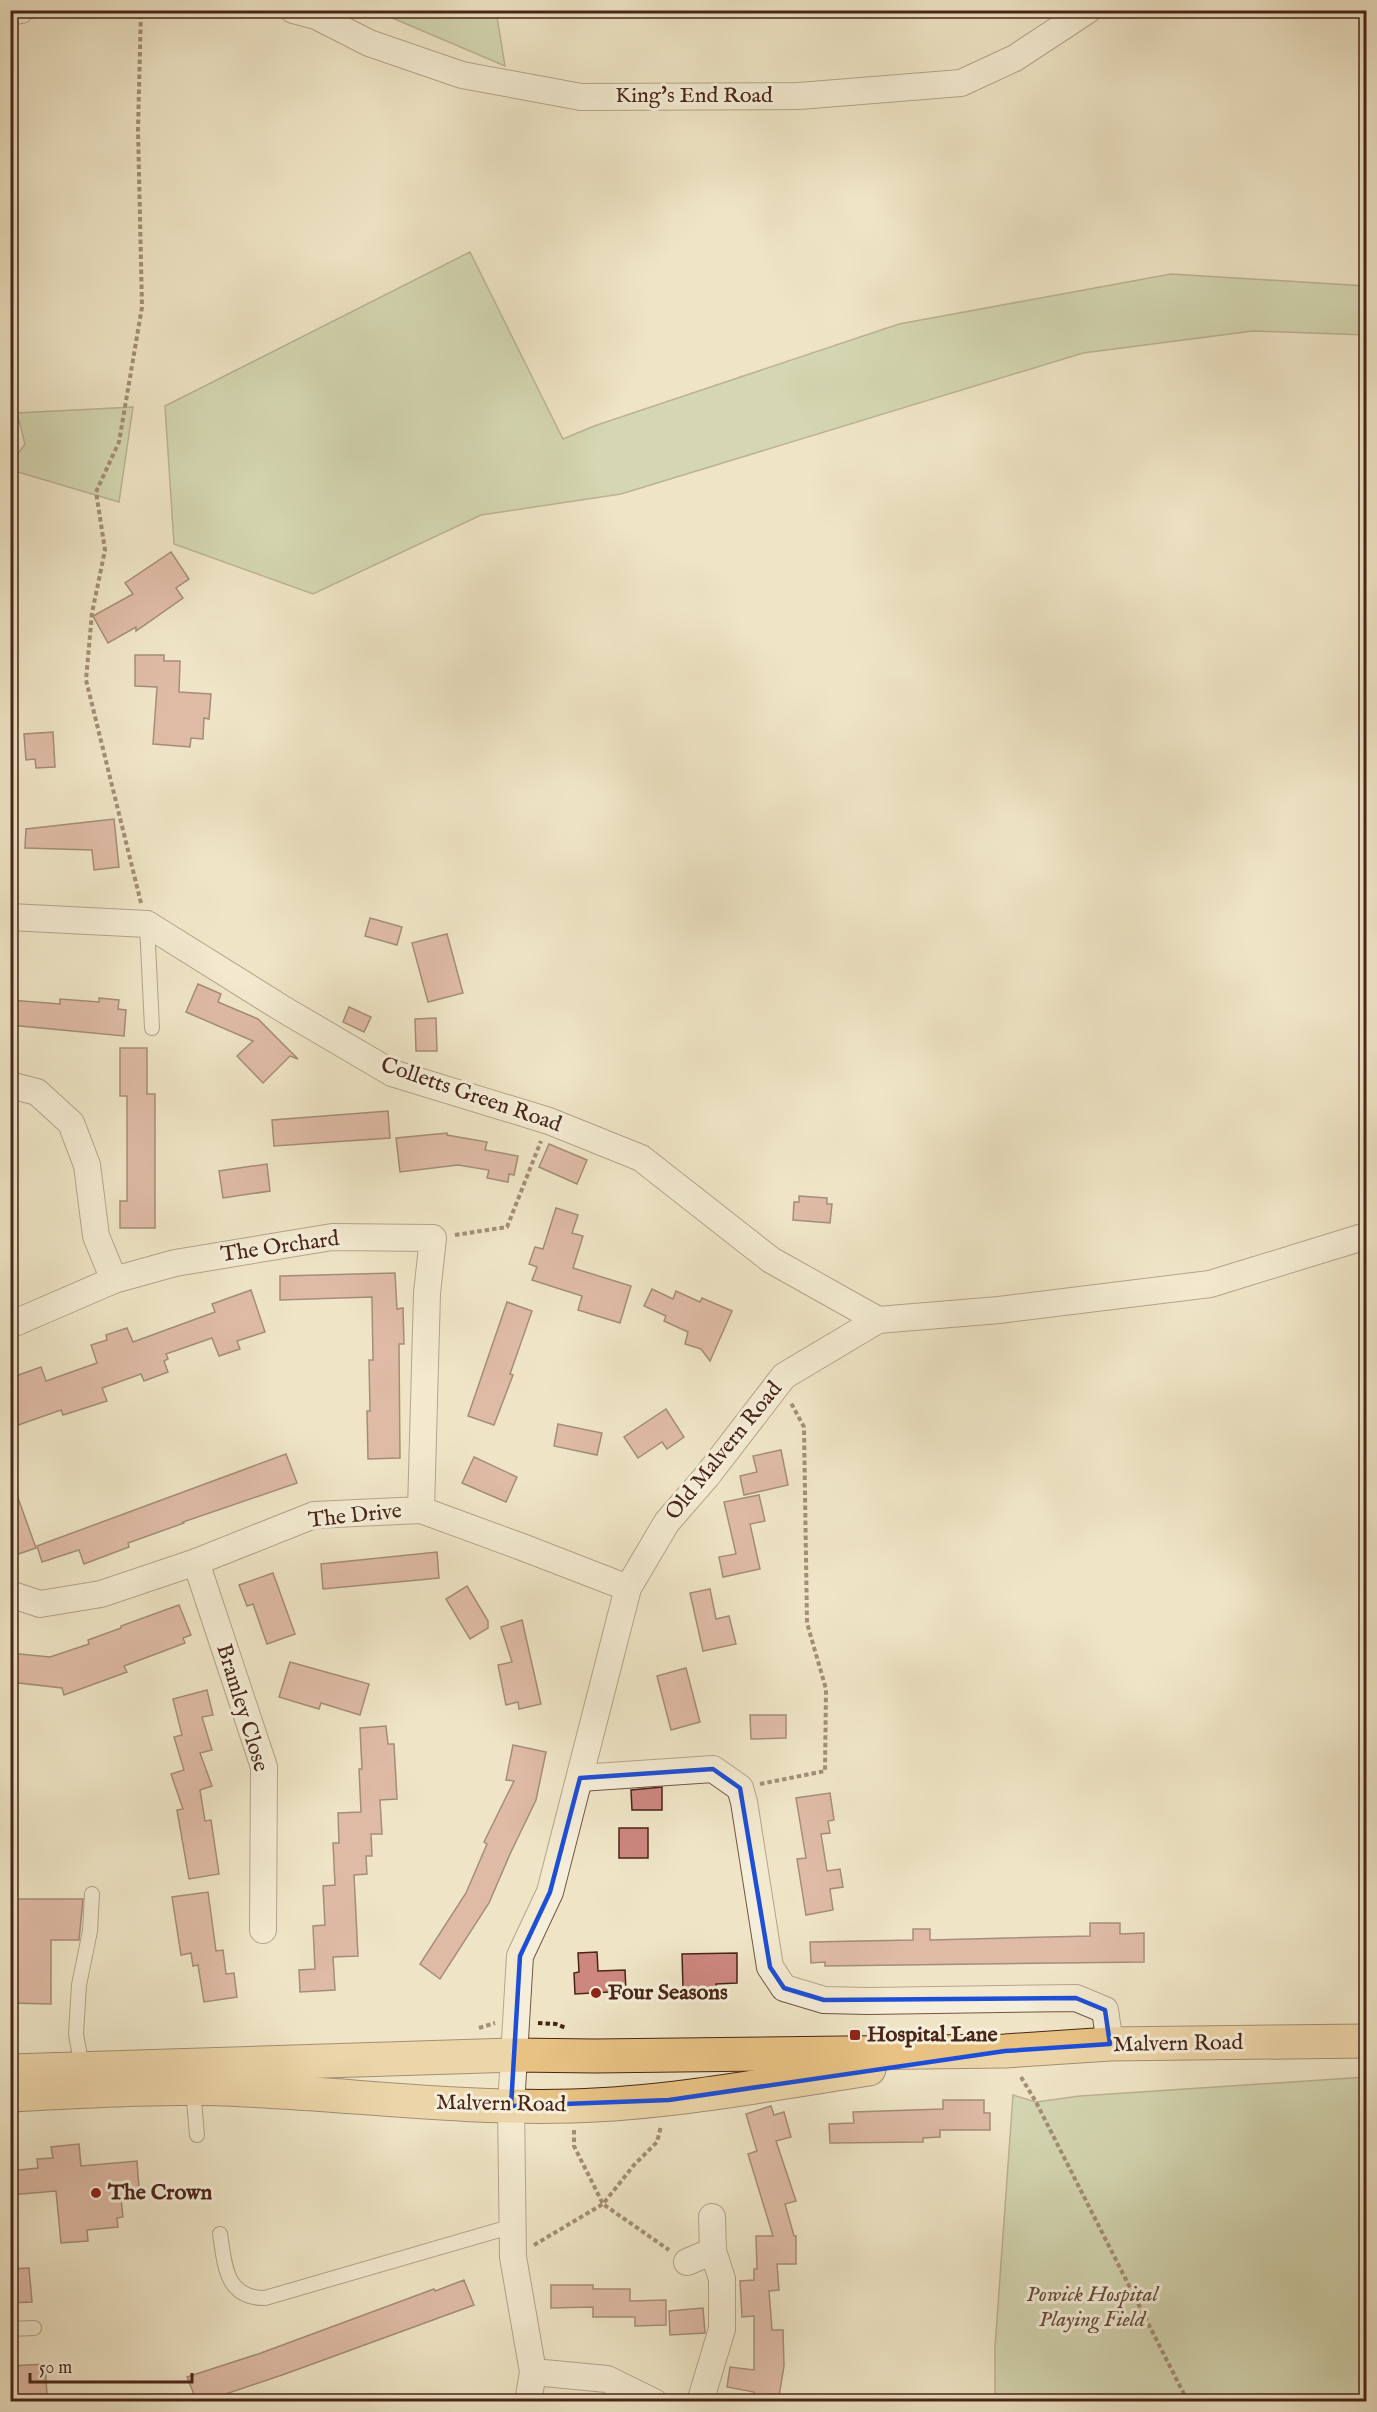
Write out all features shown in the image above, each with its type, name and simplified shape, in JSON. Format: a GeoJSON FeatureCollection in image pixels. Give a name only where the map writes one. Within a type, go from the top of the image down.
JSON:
{"type":"FeatureCollection","features":[{"type":"Feature","properties":{"kind":"highway","name":"Malvern Road"},"geometry":{"type":"LineString","coordinates":[[10,2095],[164,2066],[514,2055],[997,2051],[1110,2044],[1366,2041]]}},
{"type":"Feature","properties":{"kind":"highway","name":"Malvern Road"},"geometry":{"type":"LineString","coordinates":[[10,2071],[194,2090],[245,2090],[431,2104],[573,2106],[669,2100],[997,2051]]}},
{"type":"Feature","properties":{"kind":"street"},"geometry":{"type":"LineString","coordinates":[[10,12],[21,10]]}},
{"type":"Feature","properties":{"kind":"street","name":"King's End Road"},"geometry":{"type":"LineString","coordinates":[[293,10],[316,16],[369,43],[462,75],[581,97],[799,96],[962,83],[1015,58],[1088,10]]}},
{"type":"Feature","properties":{"kind":"street","name":"Colletts Green Road"},"geometry":{"type":"LineString","coordinates":[[10,917],[147,924],[282,1009],[392,1073],[549,1121],[641,1158],[771,1260],[878,1320]]}},
{"type":"Feature","properties":{"kind":"street"},"geometry":{"type":"LineString","coordinates":[[10,1085],[37,1092],[71,1123],[87,1166],[96,1236],[114,1280]]}},
{"type":"Feature","properties":{"kind":"street","name":"Old Malvern Road"},"geometry":{"type":"LineString","coordinates":[[511,2106],[520,1956],[550,1892],[628,1588],[667,1522],[707,1476],[784,1376],[878,1320],[999,1310],[1210,1284],[1366,1236]]}},
{"type":"Feature","properties":{"kind":"street","name":"The Orchard"},"geometry":{"type":"LineString","coordinates":[[10,1325],[114,1280],[175,1263],[332,1237],[433,1238]]}},
{"type":"Feature","properties":{"kind":"street"},"geometry":{"type":"LineString","coordinates":[[421,1510],[427,1293],[433,1238]]}},
{"type":"Feature","properties":{"kind":"street","name":"The Drive"},"geometry":{"type":"LineString","coordinates":[[10,1594],[40,1604],[101,1594],[196,1562],[314,1515],[421,1510],[522,1546],[628,1588]]}},
{"type":"Feature","properties":{"kind":"street","name":"Bramley Close"},"geometry":{"type":"LineString","coordinates":[[196,1562],[264,1767],[263,1930]]}},
{"type":"Feature","properties":{"kind":"street"},"geometry":{"type":"LineString","coordinates":[[580,1778],[713,1769],[740,1788],[770,1967],[784,1988],[824,2000],[1076,1998],[1105,2010],[1110,2044]]}},
{"type":"Feature","properties":{"kind":"street"},"geometry":{"type":"LineString","coordinates":[[511,2106],[513,2258],[533,2372],[528,2402]]}},
{"type":"Feature","properties":{"kind":"street"},"geometry":{"type":"LineString","coordinates":[[700,2402],[722,2329],[722,2279],[713,2251],[712,2217]]}},
{"type":"Feature","properties":{"kind":"street"},"geometry":{"type":"LineString","coordinates":[[687,2262],[713,2251]]}},
{"type":"Feature","properties":{"kind":"street"},"geometry":{"type":"LineString","coordinates":[[533,2372],[607,2379],[654,2402]]}},
{"type":"Feature","properties":{"kind":"lane"},"geometry":{"type":"LineString","coordinates":[[147,924],[152,1028]]}},
{"type":"Feature","properties":{"kind":"lane"},"geometry":{"type":"LineString","coordinates":[[82,2080],[76,2034],[79,1995],[90,1930],[92,1894]]}},
{"type":"Feature","properties":{"kind":"lane"},"geometry":{"type":"LineString","coordinates":[[164,2066],[194,2090],[197,2135]]}},
{"type":"Feature","properties":{"kind":"lane"},"geometry":{"type":"LineString","coordinates":[[220,2234],[230,2281],[242,2295],[251,2298],[265,2298],[513,2226]]}},
{"type":"Feature","properties":{"kind":"lane"},"geometry":{"type":"LineString","coordinates":[[10,2329],[34,2328]]}},
{"type":"Feature","properties":{"kind":"path"},"geometry":{"type":"LineString","coordinates":[[141,10],[138,129],[142,307],[119,442],[96,492],[105,550],[92,614],[86,680],[113,786],[130,867],[147,924]]}},
{"type":"Feature","properties":{"kind":"path"},"geometry":{"type":"LineString","coordinates":[[433,1238],[507,1227],[549,1121]]}},
{"type":"Feature","properties":{"kind":"path"},"geometry":{"type":"LineString","coordinates":[[740,1788],[825,1771],[826,1689],[807,1623],[804,1427],[792,1405],[784,1376]]}},
{"type":"Feature","properties":{"kind":"path"},"geometry":{"type":"LineString","coordinates":[[997,2051],[1036,2102],[1188,2402]]}},
{"type":"Feature","properties":{"kind":"path"},"geometry":{"type":"LineString","coordinates":[[513,2258],[603,2204],[634,2165],[657,2142],[669,2100]]}},
{"type":"Feature","properties":{"kind":"path"},"geometry":{"type":"LineString","coordinates":[[573,2106],[574,2146],[603,2204],[687,2262]]}},
{"type":"Feature","properties":{"kind":"highlighted area"},"geometry":{"type":"Polygon","coordinates":[[[713,1769],[740,1788],[770,1967],[784,1988],[824,2000],[1076,1998],[1105,2010],[1110,2044],[1005,2051],[669,2100],[511,2106],[520,1956],[550,1892],[580,1778],[713,1769]]]}},
{"type":"Feature","properties":{"kind":"green space"},"geometry":{"type":"Polygon","coordinates":[[[376,11],[496,11],[505,66],[376,11]]]}},
{"type":"Feature","properties":{"kind":"green space"},"geometry":{"type":"Polygon","coordinates":[[[470,252],[563,439],[594,426],[899,324],[1171,274],[1366,286],[1366,335],[1253,331],[1083,353],[621,494],[481,515],[313,594],[174,544],[165,406],[470,252]]]}},
{"type":"Feature","properties":{"kind":"green space"},"geometry":{"type":"Polygon","coordinates":[[[133,407],[119,502],[11,470],[11,463],[25,444],[17,413],[133,407]]]}},
{"type":"Feature","properties":{"kind":"green space","name":"Powick Hospital Playing Field"},"geometry":{"type":"Polygon","coordinates":[[[1366,2077],[1366,2401],[995,2401],[995,2347],[1013,2095],[1036,2102],[1080,2096],[1366,2077]]]}},
{"type":"Feature","properties":{"kind":"building"},"geometry":{"type":"Polygon","coordinates":[[[171,552],[189,579],[176,588],[183,598],[136,631],[136,627],[108,643],[93,616],[133,594],[125,583],[171,552]]]}},
{"type":"Feature","properties":{"kind":"building"},"geometry":{"type":"Polygon","coordinates":[[[135,655],[164,655],[164,661],[180,661],[179,692],[211,694],[209,719],[204,718],[203,739],[191,738],[190,747],[153,744],[157,687],[135,686],[135,655]]]}},
{"type":"Feature","properties":{"kind":"building"},"geometry":{"type":"Polygon","coordinates":[[[53,732],[55,767],[36,768],[35,759],[26,760],[24,734],[53,732]]]}},
{"type":"Feature","properties":{"kind":"building"},"geometry":{"type":"Polygon","coordinates":[[[114,819],[119,867],[94,870],[92,850],[25,848],[26,829],[114,819]]]}},
{"type":"Feature","properties":{"kind":"building"},"geometry":{"type":"Polygon","coordinates":[[[370,918],[402,927],[397,945],[365,936],[370,918]]]}},
{"type":"Feature","properties":{"kind":"building"},"geometry":{"type":"Polygon","coordinates":[[[447,934],[463,993],[428,1002],[412,943],[447,934]]]}},
{"type":"Feature","properties":{"kind":"building"},"geometry":{"type":"Polygon","coordinates":[[[198,984],[221,994],[218,1002],[258,1019],[298,1059],[290,1056],[263,1083],[237,1056],[253,1041],[186,1012],[198,984]]]}},
{"type":"Feature","properties":{"kind":"building"},"geometry":{"type":"Polygon","coordinates":[[[99,998],[119,1000],[118,1009],[126,1010],[124,1036],[10,1025],[10,1000],[60,1004],[60,999],[99,1002],[99,998]]]}},
{"type":"Feature","properties":{"kind":"building"},"geometry":{"type":"Polygon","coordinates":[[[349,1007],[371,1017],[364,1032],[343,1022],[349,1007]]]}},
{"type":"Feature","properties":{"kind":"building"},"geometry":{"type":"Polygon","coordinates":[[[436,1018],[437,1051],[416,1051],[415,1019],[436,1018]]]}},
{"type":"Feature","properties":{"kind":"building"},"geometry":{"type":"Polygon","coordinates":[[[120,1048],[147,1048],[147,1094],[155,1094],[155,1228],[120,1228],[120,1201],[127,1201],[127,1096],[120,1096],[120,1048]]]}},
{"type":"Feature","properties":{"kind":"building"},"geometry":{"type":"Polygon","coordinates":[[[388,1111],[390,1138],[274,1146],[272,1120],[388,1111]]]}},
{"type":"Feature","properties":{"kind":"building"},"geometry":{"type":"Polygon","coordinates":[[[447,1133],[447,1135],[487,1142],[485,1150],[518,1156],[514,1175],[509,1174],[508,1182],[487,1178],[489,1170],[458,1165],[400,1172],[396,1138],[447,1133]]]}},
{"type":"Feature","properties":{"kind":"building"},"geometry":{"type":"Polygon","coordinates":[[[549,1144],[587,1160],[577,1184],[539,1167],[549,1144]]]}},
{"type":"Feature","properties":{"kind":"building"},"geometry":{"type":"Polygon","coordinates":[[[267,1164],[270,1191],[223,1198],[219,1171],[267,1164]]]}},
{"type":"Feature","properties":{"kind":"building"},"geometry":{"type":"Polygon","coordinates":[[[799,1196],[827,1198],[827,1204],[832,1204],[830,1223],[793,1220],[794,1202],[799,1202],[799,1196]]]}},
{"type":"Feature","properties":{"kind":"building"},"geometry":{"type":"Polygon","coordinates":[[[556,1208],[578,1215],[572,1233],[583,1236],[573,1268],[631,1286],[620,1323],[578,1310],[582,1296],[532,1280],[537,1267],[529,1264],[535,1247],[543,1249],[556,1208]]]}},
{"type":"Feature","properties":{"kind":"building"},"geometry":{"type":"Polygon","coordinates":[[[395,1273],[397,1309],[403,1308],[404,1344],[399,1344],[400,1458],[368,1459],[369,1360],[373,1360],[372,1297],[280,1300],[280,1276],[395,1273]]]}},
{"type":"Feature","properties":{"kind":"building"},"geometry":{"type":"Polygon","coordinates":[[[652,1289],[673,1299],[676,1291],[700,1302],[702,1298],[732,1311],[710,1361],[701,1349],[685,1344],[688,1332],[664,1321],[666,1316],[644,1306],[652,1289]]]}},
{"type":"Feature","properties":{"kind":"building"},"geometry":{"type":"Polygon","coordinates":[[[251,1290],[265,1332],[237,1341],[240,1349],[219,1356],[212,1338],[166,1354],[168,1359],[164,1361],[168,1372],[144,1381],[141,1374],[102,1388],[107,1401],[63,1415],[61,1410],[10,1428],[10,1378],[41,1367],[46,1381],[97,1363],[91,1345],[107,1340],[106,1335],[127,1328],[133,1342],[215,1312],[212,1304],[251,1290]]]}},
{"type":"Feature","properties":{"kind":"building"},"geometry":{"type":"Polygon","coordinates":[[[507,1302],[532,1311],[510,1374],[513,1375],[494,1425],[468,1416],[507,1302]]]}},
{"type":"Feature","properties":{"kind":"building"},"geometry":{"type":"Polygon","coordinates":[[[666,1409],[684,1437],[667,1449],[662,1442],[638,1458],[624,1437],[666,1409]]]}},
{"type":"Feature","properties":{"kind":"building"},"geometry":{"type":"Polygon","coordinates":[[[558,1424],[602,1433],[597,1455],[554,1446],[558,1424]]]}},
{"type":"Feature","properties":{"kind":"building"},"geometry":{"type":"Polygon","coordinates":[[[781,1450],[788,1485],[744,1495],[740,1476],[757,1472],[753,1456],[781,1450]]]}},
{"type":"Feature","properties":{"kind":"building"},"geometry":{"type":"Polygon","coordinates":[[[286,1454],[297,1483],[183,1522],[128,1543],[129,1547],[84,1564],[79,1550],[42,1562],[37,1546],[286,1454]]]}},
{"type":"Feature","properties":{"kind":"building"},"geometry":{"type":"Polygon","coordinates":[[[474,1457],[517,1477],[506,1502],[462,1483],[474,1457]]]}},
{"type":"Feature","properties":{"kind":"building"},"geometry":{"type":"Polygon","coordinates":[[[10,1484],[13,1484],[36,1548],[10,1557],[10,1484]]]}},
{"type":"Feature","properties":{"kind":"building"},"geometry":{"type":"Polygon","coordinates":[[[759,1495],[765,1521],[750,1524],[760,1569],[723,1577],[719,1557],[736,1554],[724,1502],[759,1495]]]}},
{"type":"Feature","properties":{"kind":"building"},"geometry":{"type":"Polygon","coordinates":[[[437,1552],[439,1578],[323,1589],[321,1564],[437,1552]]]}},
{"type":"Feature","properties":{"kind":"building"},"geometry":{"type":"Polygon","coordinates":[[[273,1573],[295,1634],[267,1644],[253,1604],[247,1606],[239,1585],[273,1573]]]}},
{"type":"Feature","properties":{"kind":"building"},"geometry":{"type":"Polygon","coordinates":[[[467,1586],[488,1621],[488,1628],[470,1639],[446,1599],[467,1586]]]}},
{"type":"Feature","properties":{"kind":"building"},"geometry":{"type":"Polygon","coordinates":[[[710,1589],[716,1619],[729,1616],[736,1644],[703,1651],[690,1593],[710,1589]]]}},
{"type":"Feature","properties":{"kind":"building"},"geometry":{"type":"Polygon","coordinates":[[[179,1605],[191,1635],[183,1638],[185,1643],[124,1666],[127,1672],[64,1695],[62,1688],[10,1682],[10,1653],[50,1657],[89,1644],[88,1640],[179,1605]]]}},
{"type":"Feature","properties":{"kind":"building"},"geometry":{"type":"Polygon","coordinates":[[[522,1620],[541,1704],[519,1709],[518,1702],[506,1705],[498,1665],[512,1662],[501,1627],[522,1620]]]}},
{"type":"Feature","properties":{"kind":"building"},"geometry":{"type":"Polygon","coordinates":[[[290,1662],[369,1684],[360,1715],[321,1703],[319,1709],[279,1697],[290,1662]]]}},
{"type":"Feature","properties":{"kind":"building"},"geometry":{"type":"Polygon","coordinates":[[[686,1668],[700,1722],[671,1730],[657,1676],[686,1668]]]}},
{"type":"Feature","properties":{"kind":"building"},"geometry":{"type":"Polygon","coordinates":[[[207,1690],[213,1715],[202,1717],[212,1750],[200,1753],[212,1786],[200,1790],[205,1821],[211,1820],[219,1874],[189,1879],[177,1810],[183,1809],[171,1774],[184,1770],[174,1737],[182,1735],[173,1699],[207,1690]]]}},
{"type":"Feature","properties":{"kind":"building"},"geometry":{"type":"Polygon","coordinates":[[[750,1715],[786,1715],[786,1738],[751,1739],[750,1715]]]}},
{"type":"Feature","properties":{"kind":"building"},"geometry":{"type":"Polygon","coordinates":[[[386,1726],[388,1744],[394,1744],[397,1799],[380,1800],[382,1834],[371,1834],[372,1856],[366,1856],[367,1874],[354,1875],[358,1956],[333,1957],[335,1990],[300,1992],[299,1970],[315,1969],[313,1926],[325,1925],[323,1886],[335,1885],[333,1843],[339,1843],[338,1813],[361,1812],[360,1728],[386,1726]]]}},
{"type":"Feature","properties":{"kind":"building"},"geometry":{"type":"Polygon","coordinates":[[[513,1745],[546,1752],[536,1800],[489,1903],[440,1979],[420,1964],[466,1893],[487,1844],[484,1842],[514,1781],[506,1780],[513,1745]]]}},
{"type":"Feature","properties":{"kind":"building"},"geometry":{"type":"Polygon","coordinates":[[[662,1787],[662,1810],[632,1810],[631,1790],[662,1787]]]}},
{"type":"Feature","properties":{"kind":"building"},"geometry":{"type":"Polygon","coordinates":[[[830,1793],[834,1820],[828,1821],[830,1833],[821,1834],[827,1871],[840,1869],[843,1887],[830,1889],[833,1910],[806,1915],[797,1859],[806,1858],[796,1798],[830,1793]]]}},
{"type":"Feature","properties":{"kind":"building"},"geometry":{"type":"Polygon","coordinates":[[[619,1828],[648,1828],[648,1858],[619,1858],[619,1828]]]}},
{"type":"Feature","properties":{"kind":"building"},"geometry":{"type":"Polygon","coordinates":[[[208,1892],[216,1951],[223,1950],[226,1974],[234,1973],[237,1997],[204,2002],[198,1965],[193,1966],[191,1953],[181,1955],[172,1897],[208,1892]]]}},
{"type":"Feature","properties":{"kind":"building"},"geometry":{"type":"Polygon","coordinates":[[[10,1899],[83,1899],[79,1940],[51,1940],[51,2004],[10,2003],[10,1899]]]}},
{"type":"Feature","properties":{"kind":"building"},"geometry":{"type":"Polygon","coordinates":[[[1090,1923],[1120,1923],[1120,1934],[1144,1933],[1144,1962],[825,1966],[825,1962],[811,1963],[810,1942],[913,1940],[913,1929],[930,1929],[930,1940],[1090,1936],[1090,1923]]]}},
{"type":"Feature","properties":{"kind":"building"},"geometry":{"type":"Polygon","coordinates":[[[597,1952],[598,1971],[625,1970],[626,1991],[575,1994],[574,1973],[579,1972],[578,1953],[597,1952]]]}},
{"type":"Feature","properties":{"kind":"building"},"geometry":{"type":"Polygon","coordinates":[[[737,1953],[737,1983],[716,1984],[716,1988],[683,1988],[682,1954],[737,1953]]]}},
{"type":"Feature","properties":{"kind":"building"},"geometry":{"type":"Polygon","coordinates":[[[943,2100],[984,2100],[984,2113],[990,2113],[990,2130],[940,2130],[940,2137],[923,2138],[923,2142],[830,2143],[829,2124],[854,2123],[853,2112],[943,2109],[943,2100]]]}},
{"type":"Feature","properties":{"kind":"building"},"geometry":{"type":"Polygon","coordinates":[[[771,2106],[774,2115],[784,2112],[791,2137],[776,2141],[796,2201],[785,2204],[794,2236],[796,2236],[796,2264],[777,2264],[779,2290],[769,2291],[772,2330],[783,2330],[784,2366],[778,2402],[753,2402],[754,2392],[727,2387],[730,2367],[754,2370],[754,2316],[742,2317],[740,2281],[754,2280],[754,2269],[757,2269],[756,2236],[773,2236],[748,2154],[757,2151],[746,2114],[771,2106]]]}},
{"type":"Feature","properties":{"kind":"building"},"geometry":{"type":"Polygon","coordinates":[[[79,2144],[81,2166],[137,2161],[139,2188],[120,2189],[123,2217],[117,2218],[118,2227],[87,2230],[88,2241],[61,2243],[56,2191],[10,2195],[10,2171],[38,2168],[37,2159],[53,2158],[51,2147],[79,2144]]]}},
{"type":"Feature","properties":{"kind":"building"},"geometry":{"type":"Polygon","coordinates":[[[29,2268],[32,2302],[10,2303],[10,2269],[29,2268]]]}},
{"type":"Feature","properties":{"kind":"building"},"geometry":{"type":"Polygon","coordinates":[[[464,2280],[474,2305],[285,2374],[197,2402],[187,2377],[261,2353],[464,2280]]]}},
{"type":"Feature","properties":{"kind":"building"},"geometry":{"type":"Polygon","coordinates":[[[551,2285],[593,2285],[593,2289],[630,2289],[630,2301],[666,2300],[666,2325],[635,2326],[635,2317],[593,2317],[593,2307],[551,2308],[551,2285]]]}},
{"type":"Feature","properties":{"kind":"building"},"geometry":{"type":"Polygon","coordinates":[[[703,2308],[705,2333],[670,2335],[669,2311],[703,2308]]]}},
{"type":"Feature","properties":{"kind":"building"},"geometry":{"type":"Polygon","coordinates":[[[45,2364],[47,2395],[10,2398],[10,2366],[45,2364]]]}},
{"type":"Feature","properties":{"kind":"place","name":"Four Seasons"},"geometry":{"type":"Point","coordinates":[596,1993]}},
{"type":"Feature","properties":{"kind":"place","name":"Hospital Lane"},"geometry":{"type":"Point","coordinates":[855,2035]}},
{"type":"Feature","properties":{"kind":"place","name":"The Crown"},"geometry":{"type":"Point","coordinates":[96,2193]}}]}
